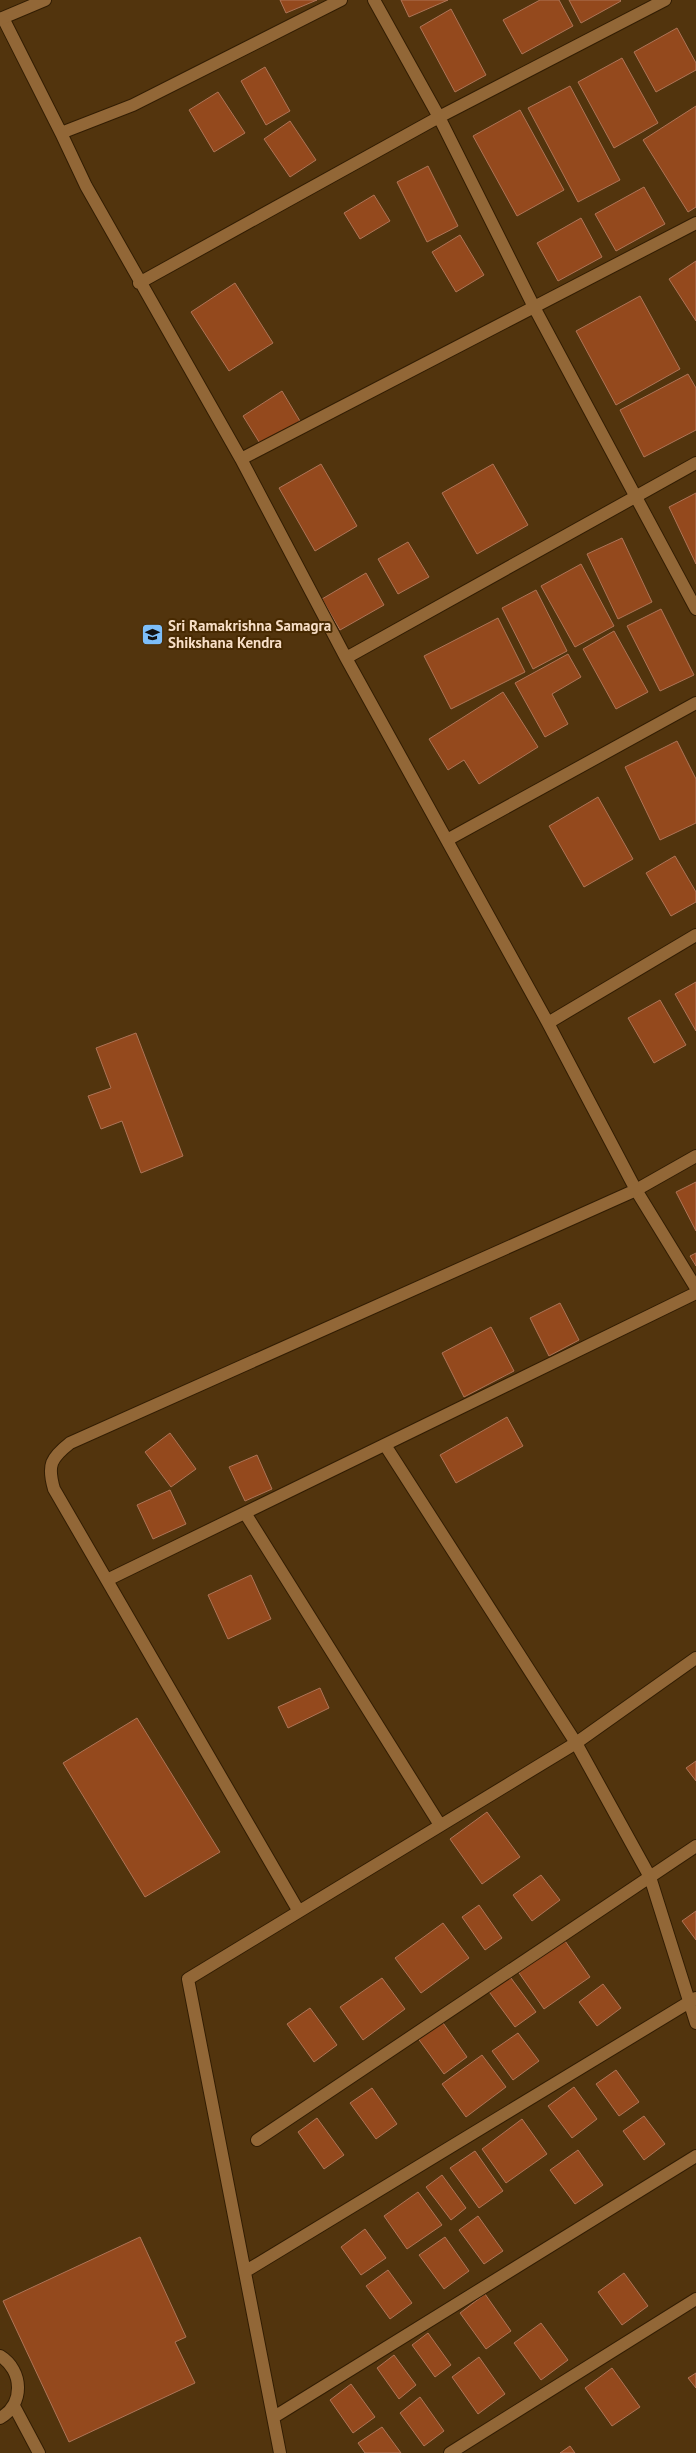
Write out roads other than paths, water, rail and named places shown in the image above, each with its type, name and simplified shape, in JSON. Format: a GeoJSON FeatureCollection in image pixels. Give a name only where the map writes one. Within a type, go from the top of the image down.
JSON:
{"type":"FeatureCollection","features":[{"type":"Feature","properties":{"kind":"street"},"geometry":{"type":"LineString","coordinates":[[45,0],[1,18],[61,133],[86,186],[139,284],[241,459],[346,658],[548,1023],[636,1190],[696,1288]]}},
{"type":"Feature","properties":{"kind":"street"},"geometry":{"type":"LineString","coordinates":[[61,133],[133,105],[341,0]]}},
{"type":"Feature","properties":{"kind":"street"},"geometry":{"type":"LineString","coordinates":[[374,0],[439,117],[534,307],[696,609]]}},
{"type":"Feature","properties":{"kind":"street"},"geometry":{"type":"LineString","coordinates":[[139,284],[439,117],[665,0]]}},
{"type":"Feature","properties":{"kind":"street"},"geometry":{"type":"LineString","coordinates":[[241,459],[696,223]]}},
{"type":"Feature","properties":{"kind":"street"},"geometry":{"type":"LineString","coordinates":[[346,658],[696,463]]}},
{"type":"Feature","properties":{"kind":"street"},"geometry":{"type":"LineString","coordinates":[[447,840],[696,703]]}},
{"type":"Feature","properties":{"kind":"street"},"geometry":{"type":"LineString","coordinates":[[548,1023],[696,935]]}},
{"type":"Feature","properties":{"kind":"street"},"geometry":{"type":"LineString","coordinates":[[298,1910],[54,1489],[50,1475],[51,1463],[58,1453],[70,1443],[636,1190],[696,1156]]}},
{"type":"Feature","properties":{"kind":"street"},"geometry":{"type":"LineString","coordinates":[[107,1580],[696,1293]]}},
{"type":"Feature","properties":{"kind":"street"},"geometry":{"type":"LineString","coordinates":[[385,1445],[576,1743],[650,1877],[693,2000],[696,2023]]}},
{"type":"Feature","properties":{"kind":"street"},"geometry":{"type":"LineString","coordinates":[[245,1513],[440,1825]]}},
{"type":"Feature","properties":{"kind":"street"},"geometry":{"type":"LineString","coordinates":[[280,2453],[188,1979],[298,1910],[576,1743],[696,1658]]}},
{"type":"Feature","properties":{"kind":"street"},"geometry":{"type":"LineString","coordinates":[[257,2140],[696,1846]]}},
{"type":"Feature","properties":{"kind":"street"},"geometry":{"type":"LineString","coordinates":[[246,2272],[693,2000]]}},
{"type":"Feature","properties":{"kind":"street"},"geometry":{"type":"LineString","coordinates":[[274,2417],[696,2156]]}},
{"type":"Feature","properties":{"kind":"street"},"geometry":{"type":"LineString","coordinates":[[450,2453],[696,2299]]}},
{"type":"Feature","properties":{"kind":"street"},"geometry":{"type":"LineString","coordinates":[[0,2356],[14,2370],[18,2382],[18,2394],[14,2406],[0,2418]]}},
{"type":"Feature","properties":{"kind":"street"},"geometry":{"type":"LineString","coordinates":[[14,2406],[39,2453]]}},
{"type":"Feature","properties":{"kind":"place","name":"Sri Ramakrishna Samagra Shikshana Kendra"},"geometry":{"type":"Point","coordinates":[152,634]}}]}
